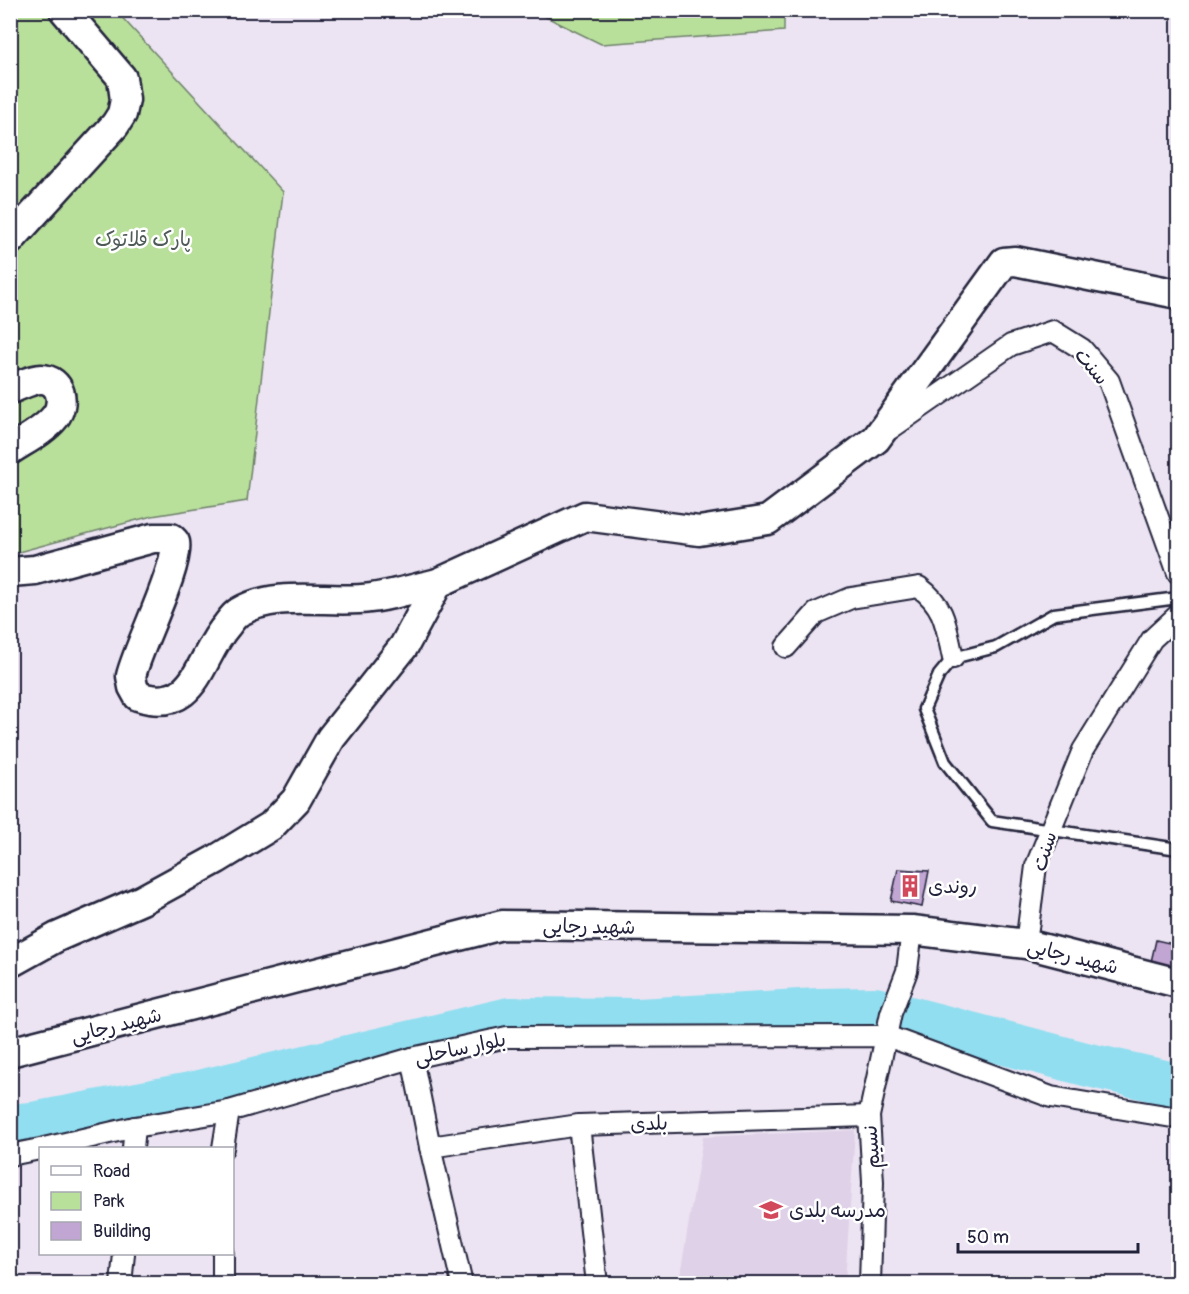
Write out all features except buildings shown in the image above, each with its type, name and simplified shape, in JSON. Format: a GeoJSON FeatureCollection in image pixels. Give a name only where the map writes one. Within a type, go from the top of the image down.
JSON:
{"type":"FeatureCollection","features":[{"type":"Feature","properties":{"kind":"street"},"geometry":{"type":"LineString","coordinates":[[10,240],[122,114],[125,100],[122,78],[64,10]]}},
{"type":"Feature","properties":{"kind":"street"},"geometry":{"type":"LineString","coordinates":[[10,573],[35,570],[153,538],[171,538],[176,548],[168,577],[131,676],[132,687],[138,696],[150,700],[170,699],[184,693],[196,678],[218,635],[238,612],[262,604],[281,600],[370,599],[438,583],[585,516],[699,531],[768,520],[876,439],[1004,262],[1015,261],[1179,294]]}},
{"type":"Feature","properties":{"kind":"street","name":"سنت"},"geometry":{"type":"LineString","coordinates":[[876,439],[1011,345],[1053,331],[1082,349],[1109,381],[1179,573]]}},
{"type":"Feature","properties":{"kind":"street"},"geometry":{"type":"LineString","coordinates":[[10,389],[40,379],[50,380],[57,387],[62,401],[56,416],[50,422],[10,450]]}},
{"type":"Feature","properties":{"kind":"street"},"geometry":{"type":"LineString","coordinates":[[10,963],[57,937],[142,900],[218,859],[271,826],[296,800],[331,738],[404,646],[438,583]]}},
{"type":"Feature","properties":{"kind":"street"},"geometry":{"type":"LineString","coordinates":[[786,646],[816,613],[851,598],[919,588],[929,595],[941,609],[953,658]]}},
{"type":"Feature","properties":{"kind":"street","name":"سنت"},"geometry":{"type":"LineString","coordinates":[[1026,944],[1036,866],[1083,750],[1152,639],[1179,615]]}},
{"type":"Feature","properties":{"kind":"street","name":"شهید رجایی"},"geometry":{"type":"LineString","coordinates":[[10,1052],[502,925],[912,930],[1026,944],[1179,983]]}},
{"type":"Feature","properties":{"kind":"street","name":"نسیم"},"geometry":{"type":"LineString","coordinates":[[870,1284],[873,1182],[869,1116],[891,1013],[907,970],[912,930]]}},
{"type":"Feature","properties":{"kind":"street"},"geometry":{"type":"LineString","coordinates":[[887,1036],[1051,1097],[1179,1118]]}},
{"type":"Feature","properties":{"kind":"street","name":"بلوار ساحلی"},"geometry":{"type":"LineString","coordinates":[[50,1147],[135,1127],[229,1111],[412,1058],[507,1037],[887,1036]]}},
{"type":"Feature","properties":{"kind":"street"},"geometry":{"type":"LineString","coordinates":[[412,1058],[430,1148],[462,1284]]}},
{"type":"Feature","properties":{"kind":"street"},"geometry":{"type":"LineString","coordinates":[[223,1147],[229,1111]]}},
{"type":"Feature","properties":{"kind":"street","name":"بلدی"},"geometry":{"type":"LineString","coordinates":[[430,1148],[579,1125],[869,1116]]}},
{"type":"Feature","properties":{"kind":"street"},"geometry":{"type":"LineString","coordinates":[[579,1125],[597,1284]]}},
{"type":"Feature","properties":{"kind":"street"},"geometry":{"type":"LineString","coordinates":[[133,1147],[135,1127]]}},
{"type":"Feature","properties":{"kind":"street","name":"بلوار ساحلی"},"geometry":{"type":"LineString","coordinates":[[10,1155],[39,1150]]}},
{"type":"Feature","properties":{"kind":"street"},"geometry":{"type":"LineString","coordinates":[[121,1284],[124,1255]]}},
{"type":"Feature","properties":{"kind":"street"},"geometry":{"type":"LineString","coordinates":[[223,1255],[223,1284]]}},
{"type":"Feature","properties":{"kind":"lane"},"geometry":{"type":"LineString","coordinates":[[1179,598],[1053,614],[996,647],[953,658],[939,675],[924,709],[945,762],[992,821],[1179,849]]}},
{"type":"Feature","properties":{"kind":"shaded area","name":"مدرسه بلدی"},"geometry":{"type":"Polygon","coordinates":[[[855,1130],[845,1283],[679,1282],[703,1137],[855,1130]]]}},
{"type":"Feature","properties":{"kind":"green space","name":"پارک قلاتوک"},"geometry":{"type":"Polygon","coordinates":[[[10,11],[116,11],[283,192],[247,501],[152,516],[11,554],[10,11]]]}},
{"type":"Feature","properties":{"kind":"green space"},"geometry":{"type":"Polygon","coordinates":[[[534,11],[784,11],[784,31],[601,44],[534,11]]]}},
{"type":"Feature","properties":{"kind":"waterway"},"geometry":{"type":"LineString","coordinates":[[10,1126],[32,1124],[195,1093],[510,1019],[638,1020],[875,1009],[1089,1065],[1178,1085]]}},
{"type":"Feature","properties":{"kind":"place","name":"روندی"},"geometry":{"type":"Point","coordinates":[910,886]}},
{"type":"Feature","properties":{"kind":"place","name":"مدرسه بلدی"},"geometry":{"type":"Point","coordinates":[771,1210]}}]}
